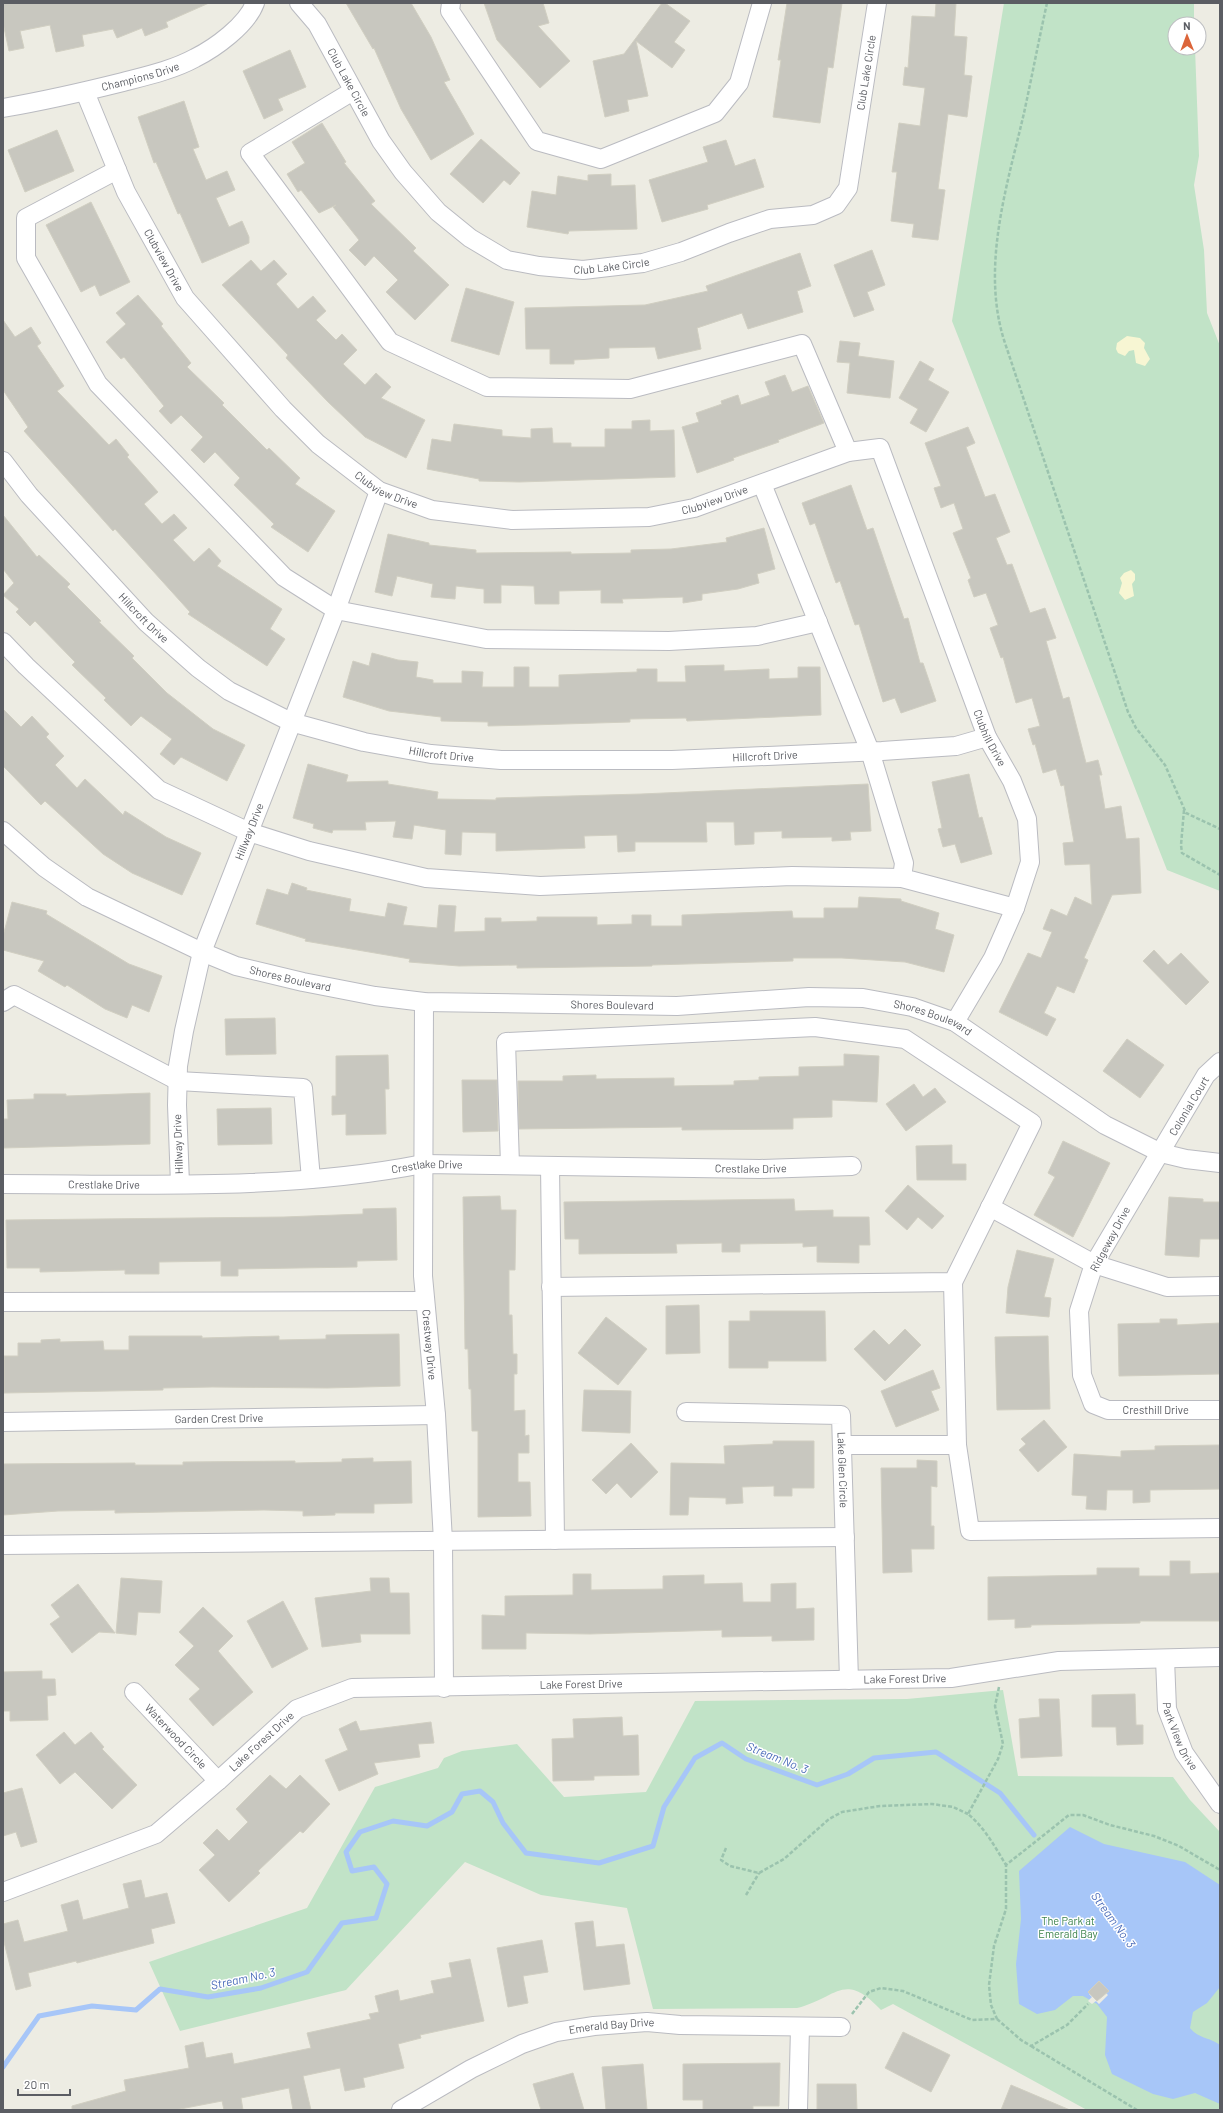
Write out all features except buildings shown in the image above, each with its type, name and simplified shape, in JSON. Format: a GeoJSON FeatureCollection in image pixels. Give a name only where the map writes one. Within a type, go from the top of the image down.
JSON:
{"type":"FeatureCollection","features":[{"type":"Feature","properties":{"kind":"street","name":"Champions Drive"},"geometry":{"type":"LineString","coordinates":[[3,108],[85,92],[149,75],[195,58],[232,34],[253,9],[255,3]]}},
{"type":"Feature","properties":{"kind":"street","name":"Club Lake Circle"},"geometry":{"type":"LineString","coordinates":[[299,3],[317,24],[380,141],[403,172],[438,212],[470,238],[507,260],[539,266],[584,270],[643,263],[680,252],[770,219],[813,215],[836,205],[848,188],[877,3]]}},
{"type":"Feature","properties":{"kind":"street"},"geometry":{"type":"LineString","coordinates":[[450,3],[450,11],[537,142],[601,159],[715,113],[740,83],[762,3]]}},
{"type":"Feature","properties":{"kind":"street"},"geometry":{"type":"LineString","coordinates":[[353,91],[250,153],[390,342],[488,387],[622,389],[630,389],[802,344],[848,452]]}},
{"type":"Feature","properties":{"kind":"street","name":"Clubview Drive"},"geometry":{"type":"LineString","coordinates":[[85,92],[126,192],[148,235],[185,298],[283,409],[318,444],[379,491],[432,510],[520,520],[649,517],[694,508],[848,452],[880,448]]}},
{"type":"Feature","properties":{"kind":"street"},"geometry":{"type":"LineString","coordinates":[[117,170],[26,218],[26,258],[98,384],[284,576],[336,610],[486,639],[669,641],[757,636],[818,622]]}},
{"type":"Feature","properties":{"kind":"street","name":"Clubhill Drive"},"geometry":{"type":"LineString","coordinates":[[880,448],[988,737],[1012,781],[1027,819],[1030,862],[1015,908],[992,958],[955,1022]]}},
{"type":"Feature","properties":{"kind":"street","name":"Hillcroft Drive"},"geometry":{"type":"LineString","coordinates":[[3,461],[29,495],[146,622],[198,668],[229,691],[291,722],[364,742],[432,754],[500,760],[672,760],[870,751],[956,746],[988,737]]}},
{"type":"Feature","properties":{"kind":"street"},"geometry":{"type":"LineString","coordinates":[[762,484],[870,751],[904,863],[902,878]]}},
{"type":"Feature","properties":{"kind":"street","name":"Hillway Drive"},"geometry":{"type":"LineString","coordinates":[[180,1184],[178,1081],[184,1031],[202,952],[336,610],[379,491]]}},
{"type":"Feature","properties":{"kind":"street"},"geometry":{"type":"LineString","coordinates":[[3,642],[26,666],[159,790],[248,832],[309,851],[426,878],[540,886],[792,876],[902,878],[1015,908]]}},
{"type":"Feature","properties":{"kind":"street","name":"Shores Boulevard"},"geometry":{"type":"LineString","coordinates":[[5,837],[87,897],[202,952],[236,966],[303,982],[375,996],[424,1002],[677,1006],[809,997],[863,998],[912,1007],[955,1022],[1105,1125],[1161,1153],[1186,1159],[1220,1163]]}},
{"type":"Feature","properties":{"kind":"street"},"geometry":{"type":"LineString","coordinates":[[3,1002],[14,995],[178,1081],[303,1088],[311,1179]]}},
{"type":"Feature","properties":{"kind":"street","name":"Crestway Drive"},"geometry":{"type":"LineString","coordinates":[[424,1002],[422,1276],[436,1415],[443,1541],[444,1688]]}},
{"type":"Feature","properties":{"kind":"street"},"geometry":{"type":"LineString","coordinates":[[510,1165],[506,1042],[815,1027],[905,1039],[1032,1123],[953,1282],[957,1445],[970,1531],[1220,1528]]}},
{"type":"Feature","properties":{"kind":"street","name":"Colonial Court"},"geometry":{"type":"LineString","coordinates":[[1161,1153],[1206,1075],[1220,1062]]}},
{"type":"Feature","properties":{"kind":"street","name":"Ridgeway Drive"},"geometry":{"type":"LineString","coordinates":[[1093,1404],[1082,1375],[1079,1311],[1094,1264],[1117,1222],[1161,1153]]}},
{"type":"Feature","properties":{"kind":"street","name":"Crestlake Drive"},"geometry":{"type":"LineString","coordinates":[[3,1184],[180,1184],[311,1179],[397,1169],[424,1164],[760,1168],[852,1166]]}},
{"type":"Feature","properties":{"kind":"street"},"geometry":{"type":"LineString","coordinates":[[550,1166],[555,1540]]}},
{"type":"Feature","properties":{"kind":"street"},"geometry":{"type":"LineString","coordinates":[[990,1207],[1094,1264],[1167,1287],[1220,1286]]}},
{"type":"Feature","properties":{"kind":"street"},"geometry":{"type":"LineString","coordinates":[[551,1287],[953,1282]]}},
{"type":"Feature","properties":{"kind":"street"},"geometry":{"type":"LineString","coordinates":[[3,1302],[425,1301]]}},
{"type":"Feature","properties":{"kind":"street","name":"Cresthill Drive"},"geometry":{"type":"LineString","coordinates":[[1093,1404],[1108,1410],[1220,1410]]}},
{"type":"Feature","properties":{"kind":"street","name":"Lake Glen Circle"},"geometry":{"type":"LineString","coordinates":[[686,1412],[840,1415],[845,1537],[848,1680]]}},
{"type":"Feature","properties":{"kind":"street","name":"Garden Crest Drive"},"geometry":{"type":"LineString","coordinates":[[3,1422],[436,1415]]}},
{"type":"Feature","properties":{"kind":"street"},"geometry":{"type":"LineString","coordinates":[[842,1445],[957,1445]]}},
{"type":"Feature","properties":{"kind":"street"},"geometry":{"type":"LineString","coordinates":[[3,1545],[845,1537]]}},
{"type":"Feature","properties":{"kind":"street","name":"Lake Forest Drive"},"geometry":{"type":"LineString","coordinates":[[3,1892],[156,1834],[218,1781],[297,1709],[352,1688],[444,1688],[951,1678],[1059,1660],[1220,1657]]}},
{"type":"Feature","properties":{"kind":"street","name":"Park View Drive"},"geometry":{"type":"LineString","coordinates":[[1165,1659],[1167,1709],[1184,1754],[1220,1804]]}},
{"type":"Feature","properties":{"kind":"street","name":"Waterwood Circle"},"geometry":{"type":"LineString","coordinates":[[134,1692],[218,1781]]}},
{"type":"Feature","properties":{"kind":"street","name":"Emerald Bay Drive"},"geometry":{"type":"LineString","coordinates":[[400,2110],[471,2068],[522,2044],[556,2032],[594,2026],[647,2022],[680,2025],[841,2028]]}},
{"type":"Feature","properties":{"kind":"street"},"geometry":{"type":"LineString","coordinates":[[798,2110],[800,2027]]}},
{"type":"Feature","properties":{"kind":"path"},"geometry":{"type":"LineString","coordinates":[[1047,3],[1012,161],[996,249],[994,276],[997,313],[1128,712],[1140,735],[1165,765],[1184,810],[1181,846],[1182,853],[1220,875]]}},
{"type":"Feature","properties":{"kind":"path"},"geometry":{"type":"LineString","coordinates":[[1184,810],[1220,829]]}},
{"type":"Feature","properties":{"kind":"path"},"geometry":{"type":"LineString","coordinates":[[968,1814],[998,1759],[1003,1744],[995,1706],[1000,1684]]}},
{"type":"Feature","properties":{"kind":"path"},"geometry":{"type":"LineString","coordinates":[[746,1895],[759,1874],[784,1859],[829,1818],[842,1812],[880,1806],[932,1804],[953,1807],[968,1814],[989,1837],[1006,1865],[1006,1909],[994,1946],[989,1986],[991,2005],[997,2019],[1021,2040],[1137,2110]]}},
{"type":"Feature","properties":{"kind":"path"},"geometry":{"type":"LineString","coordinates":[[1006,1865],[1069,1816],[1083,1815],[1110,1825],[1154,1836],[1179,1846],[1220,1870]]}},
{"type":"Feature","properties":{"kind":"path"},"geometry":{"type":"LineString","coordinates":[[726,1848],[721,1860],[730,1866],[759,1874]]}},
{"type":"Feature","properties":{"kind":"path"},"geometry":{"type":"LineString","coordinates":[[841,2028],[869,1992],[881,1988],[903,1991],[972,2020],[997,2019]]}},
{"type":"Feature","properties":{"kind":"path"},"geometry":{"type":"LineString","coordinates":[[1031,2046],[1067,2025],[1088,2004]]}},
{"type":"Feature","properties":{"kind":"green space"},"geometry":{"type":"Polygon","coordinates":[[[1004,3],[1194,3],[1194,16],[1167,16],[1167,56],[1195,56],[1199,156],[1194,185],[1204,250],[1207,313],[1220,346],[1220,891],[1167,870],[952,321],[1004,3]]]}},
{"type":"Feature","properties":{"kind":"green space","name":"The Park at Emerald Bay"},"geometry":{"type":"Polygon","coordinates":[[[1003,1690],[1018,1776],[1173,1777],[1190,1800],[1220,1832],[1220,2110],[1087,2110],[893,2004],[881,2010],[858,1991],[849,1989],[840,1990],[811,2004],[797,2008],[653,2009],[627,1908],[541,1895],[465,1862],[346,1990],[180,2031],[149,1962],[307,1908],[375,1787],[438,1768],[444,1758],[462,1751],[517,1744],[564,1797],[646,1792],[695,1701],[907,1699],[1003,1690]]]}},
{"type":"Feature","properties":{"kind":"sand"},"geometry":{"type":"Polygon","coordinates":[[[1127,336],[1140,338],[1145,343],[1144,348],[1150,359],[1145,366],[1136,363],[1134,350],[1129,351],[1125,356],[1118,353],[1116,349],[1117,343],[1127,336]]]}},
{"type":"Feature","properties":{"kind":"sand"},"geometry":{"type":"Polygon","coordinates":[[[1131,570],[1135,574],[1135,580],[1132,584],[1134,596],[1125,600],[1119,593],[1122,583],[1120,578],[1124,573],[1131,570]]]}},
{"type":"Feature","properties":{"kind":"water"},"geometry":{"type":"Polygon","coordinates":[[[1070,1827],[1104,1844],[1185,1862],[1220,1885],[1220,1987],[1207,2003],[1193,2012],[1190,2028],[1193,2032],[1220,2045],[1220,2104],[1195,2093],[1173,2099],[1153,2094],[1112,2074],[1105,2055],[1107,2017],[1097,2004],[1083,1996],[1073,1996],[1055,2010],[1037,2014],[1019,2004],[1016,1964],[1021,1919],[1019,1871],[1070,1827]]]}},
{"type":"Feature","properties":{"kind":"pier"},"geometry":{"type":"Polygon","coordinates":[[[1098,1985],[1108,1995],[1099,2004],[1096,2001],[1092,2004],[1088,2001],[1092,1997],[1089,1994],[1098,1985]]]}},
{"type":"Feature","properties":{"kind":"waterway","name":"Stream No. 3"},"geometry":{"type":"LineString","coordinates":[[3,2067],[39,2016],[92,2006],[136,2010],[160,1989],[208,1997],[261,1988],[307,1972],[342,1923],[376,1918],[387,1884],[374,1867],[352,1871],[346,1852],[360,1832],[393,1821],[427,1826],[452,1812],[462,1794],[480,1791],[493,1802],[503,1823],[526,1853],[599,1863],[653,1846],[664,1807],[695,1758],[722,1743],[746,1759],[817,1785],[848,1774],[874,1758],[936,1752],[1000,1793],[1034,1835]]}}]}
